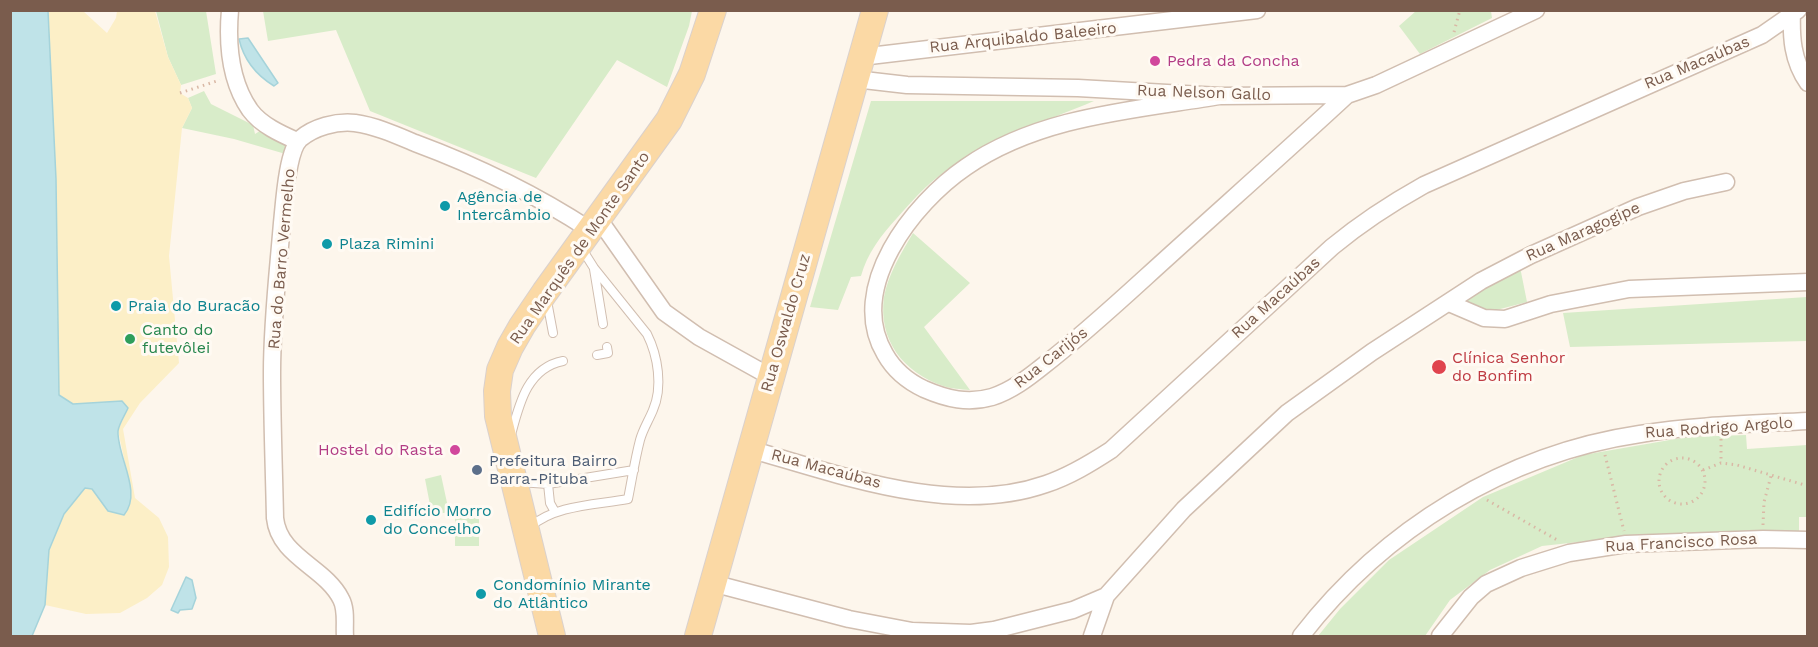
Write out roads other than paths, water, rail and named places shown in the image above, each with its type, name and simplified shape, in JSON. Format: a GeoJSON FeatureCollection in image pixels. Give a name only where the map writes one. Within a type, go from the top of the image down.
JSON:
{"type":"FeatureCollection","features":[{"type":"Feature","properties":{"kind":"main road","name":"Rua Marquês de Monte Santo"},"geometry":{"type":"LineString","coordinates":[[552,636],[498,416],[497,391],[500,370],[522,326],[657,140],[682,98],[714,10]]}},
{"type":"Feature","properties":{"kind":"main road","name":"Rua Oswaldo Cruz"},"geometry":{"type":"LineString","coordinates":[[698,636],[749,449],[875,10]]}},
{"type":"Feature","properties":{"kind":"street"},"geometry":{"type":"LineString","coordinates":[[230,10],[228,32],[233,76],[251,111],[279,133],[297,141],[310,131],[330,125],[354,123],[369,126],[478,168],[544,202],[589,231],[664,312],[699,337],[771,377]]}},
{"type":"Feature","properties":{"kind":"street","name":"Rua Arquibaldo Baleeiro"},"geometry":{"type":"LineString","coordinates":[[858,68],[1257,10]]}},
{"type":"Feature","properties":{"kind":"street","name":"Rua Nelson Gallo"},"geometry":{"type":"LineString","coordinates":[[858,68],[907,86],[1078,88],[1220,96],[1347,95],[1376,85],[1536,10]]}},
{"type":"Feature","properties":{"kind":"street"},"geometry":{"type":"LineString","coordinates":[[1794,12],[1792,46],[1798,66],[1808,83]]}},
{"type":"Feature","properties":{"kind":"street","name":"Rua Macaúbas"},"geometry":{"type":"LineString","coordinates":[[749,449],[859,480],[948,495],[983,496],[1018,492],[1046,485],[1111,450],[1332,247],[1359,224],[1387,206],[1434,181],[1762,35],[1794,12]]}},
{"type":"Feature","properties":{"kind":"street","name":"Rua Carijós"},"geometry":{"type":"LineString","coordinates":[[1220,96],[1108,114],[1062,124],[991,152],[948,180],[902,231],[880,272],[872,309],[874,329],[880,346],[890,363],[915,385],[955,400],[984,399],[1014,387],[1098,321],[1347,95]]}},
{"type":"Feature","properties":{"kind":"street","name":"Rua do Barro Vermelho"},"geometry":{"type":"LineString","coordinates":[[297,141],[286,183],[274,320],[272,371],[275,518],[276,528],[284,543],[326,582],[341,600],[344,608],[345,636]]}},
{"type":"Feature","properties":{"kind":"street","name":"Rua Maragogipe"},"geometry":{"type":"LineString","coordinates":[[1106,596],[1184,509],[1287,413],[1372,352],[1481,281],[1531,255],[1601,223],[1684,191],[1726,182]]}},
{"type":"Feature","properties":{"kind":"street"},"geometry":{"type":"LineString","coordinates":[[1449,303],[1484,318],[1505,319],[1551,304],[1629,289],[1808,282]]}},
{"type":"Feature","properties":{"kind":"street","name":"Rua Rodrigo Argolo"},"geometry":{"type":"LineString","coordinates":[[1301,636],[1349,582],[1393,542],[1437,510],[1474,489],[1536,461],[1601,441],[1685,427],[1808,421]]}},
{"type":"Feature","properties":{"kind":"street","name":"Rua Francisco Rosa"},"geometry":{"type":"LineString","coordinates":[[1440,636],[1465,604],[1486,584],[1521,568],[1576,552],[1626,544],[1763,539],[1808,540]]}},
{"type":"Feature","properties":{"kind":"street"},"geometry":{"type":"LineString","coordinates":[[712,583],[881,627],[941,633],[971,633],[1014,626],[1073,610],[1106,596]]}},
{"type":"Feature","properties":{"kind":"street"},"geometry":{"type":"LineString","coordinates":[[1092,636],[1106,596]]}},
{"type":"Feature","properties":{"kind":"lane"},"geometry":{"type":"LineString","coordinates":[[589,231],[603,324]]}},
{"type":"Feature","properties":{"kind":"lane"},"geometry":{"type":"LineString","coordinates":[[525,531],[538,520],[555,512],[628,499],[640,438],[657,399],[659,390],[653,347],[647,334],[594,268]]}},
{"type":"Feature","properties":{"kind":"lane"},"geometry":{"type":"LineString","coordinates":[[545,292],[553,333]]}},
{"type":"Feature","properties":{"kind":"lane"},"geometry":{"type":"LineString","coordinates":[[597,355],[608,353],[607,347]]}},
{"type":"Feature","properties":{"kind":"lane"},"geometry":{"type":"LineString","coordinates":[[507,453],[521,396],[532,379],[559,359]]}},
{"type":"Feature","properties":{"kind":"lane"},"geometry":{"type":"LineString","coordinates":[[513,482],[548,484],[634,470]]}},
{"type":"Feature","properties":{"kind":"lane"},"geometry":{"type":"LineString","coordinates":[[548,484],[550,503],[555,512]]}},
{"type":"Feature","properties":{"kind":"water"},"geometry":{"type":"Polygon","coordinates":[[[10,11],[48,11],[56,179],[59,395],[73,404],[122,401],[128,408],[118,431],[130,485],[129,506],[124,515],[108,511],[92,489],[85,488],[64,514],[49,550],[45,605],[32,636],[10,636],[10,11]]]}},
{"type":"Feature","properties":{"kind":"water"},"geometry":{"type":"Polygon","coordinates":[[[248,38],[278,83],[274,86],[256,72],[248,61],[239,39],[248,38]]]}},
{"type":"Feature","properties":{"kind":"water"},"geometry":{"type":"Polygon","coordinates":[[[186,577],[192,580],[196,598],[192,609],[180,610],[178,613],[171,610],[186,577]]]}},
{"type":"Feature","properties":{"kind":"place","name":"Pedra da Concha"},"geometry":{"type":"Point","coordinates":[1155,61]}},
{"type":"Feature","properties":{"kind":"place","name":"Agência de Intercâmbio"},"geometry":{"type":"Point","coordinates":[445,206]}},
{"type":"Feature","properties":{"kind":"place","name":"Plaza Rimini"},"geometry":{"type":"Point","coordinates":[327,244]}},
{"type":"Feature","properties":{"kind":"place","name":"Praia do Buracão"},"geometry":{"type":"Point","coordinates":[116,306]}},
{"type":"Feature","properties":{"kind":"place","name":"Canto do futevôlei"},"geometry":{"type":"Point","coordinates":[130,339]}},
{"type":"Feature","properties":{"kind":"place","name":"Clínica Senhor do Bonfim"},"geometry":{"type":"Point","coordinates":[1439,367]}},
{"type":"Feature","properties":{"kind":"place","name":"Hostel do Rasta"},"geometry":{"type":"Point","coordinates":[455,450]}},
{"type":"Feature","properties":{"kind":"place","name":"Prefeitura Bairro Barra-Pituba"},"geometry":{"type":"Point","coordinates":[477,470]}},
{"type":"Feature","properties":{"kind":"place","name":"Edifício Morro do Concelho"},"geometry":{"type":"Point","coordinates":[371,520]}},
{"type":"Feature","properties":{"kind":"place","name":"Condomínio Mirante do Atlântico"},"geometry":{"type":"Point","coordinates":[481,594]}}]}
